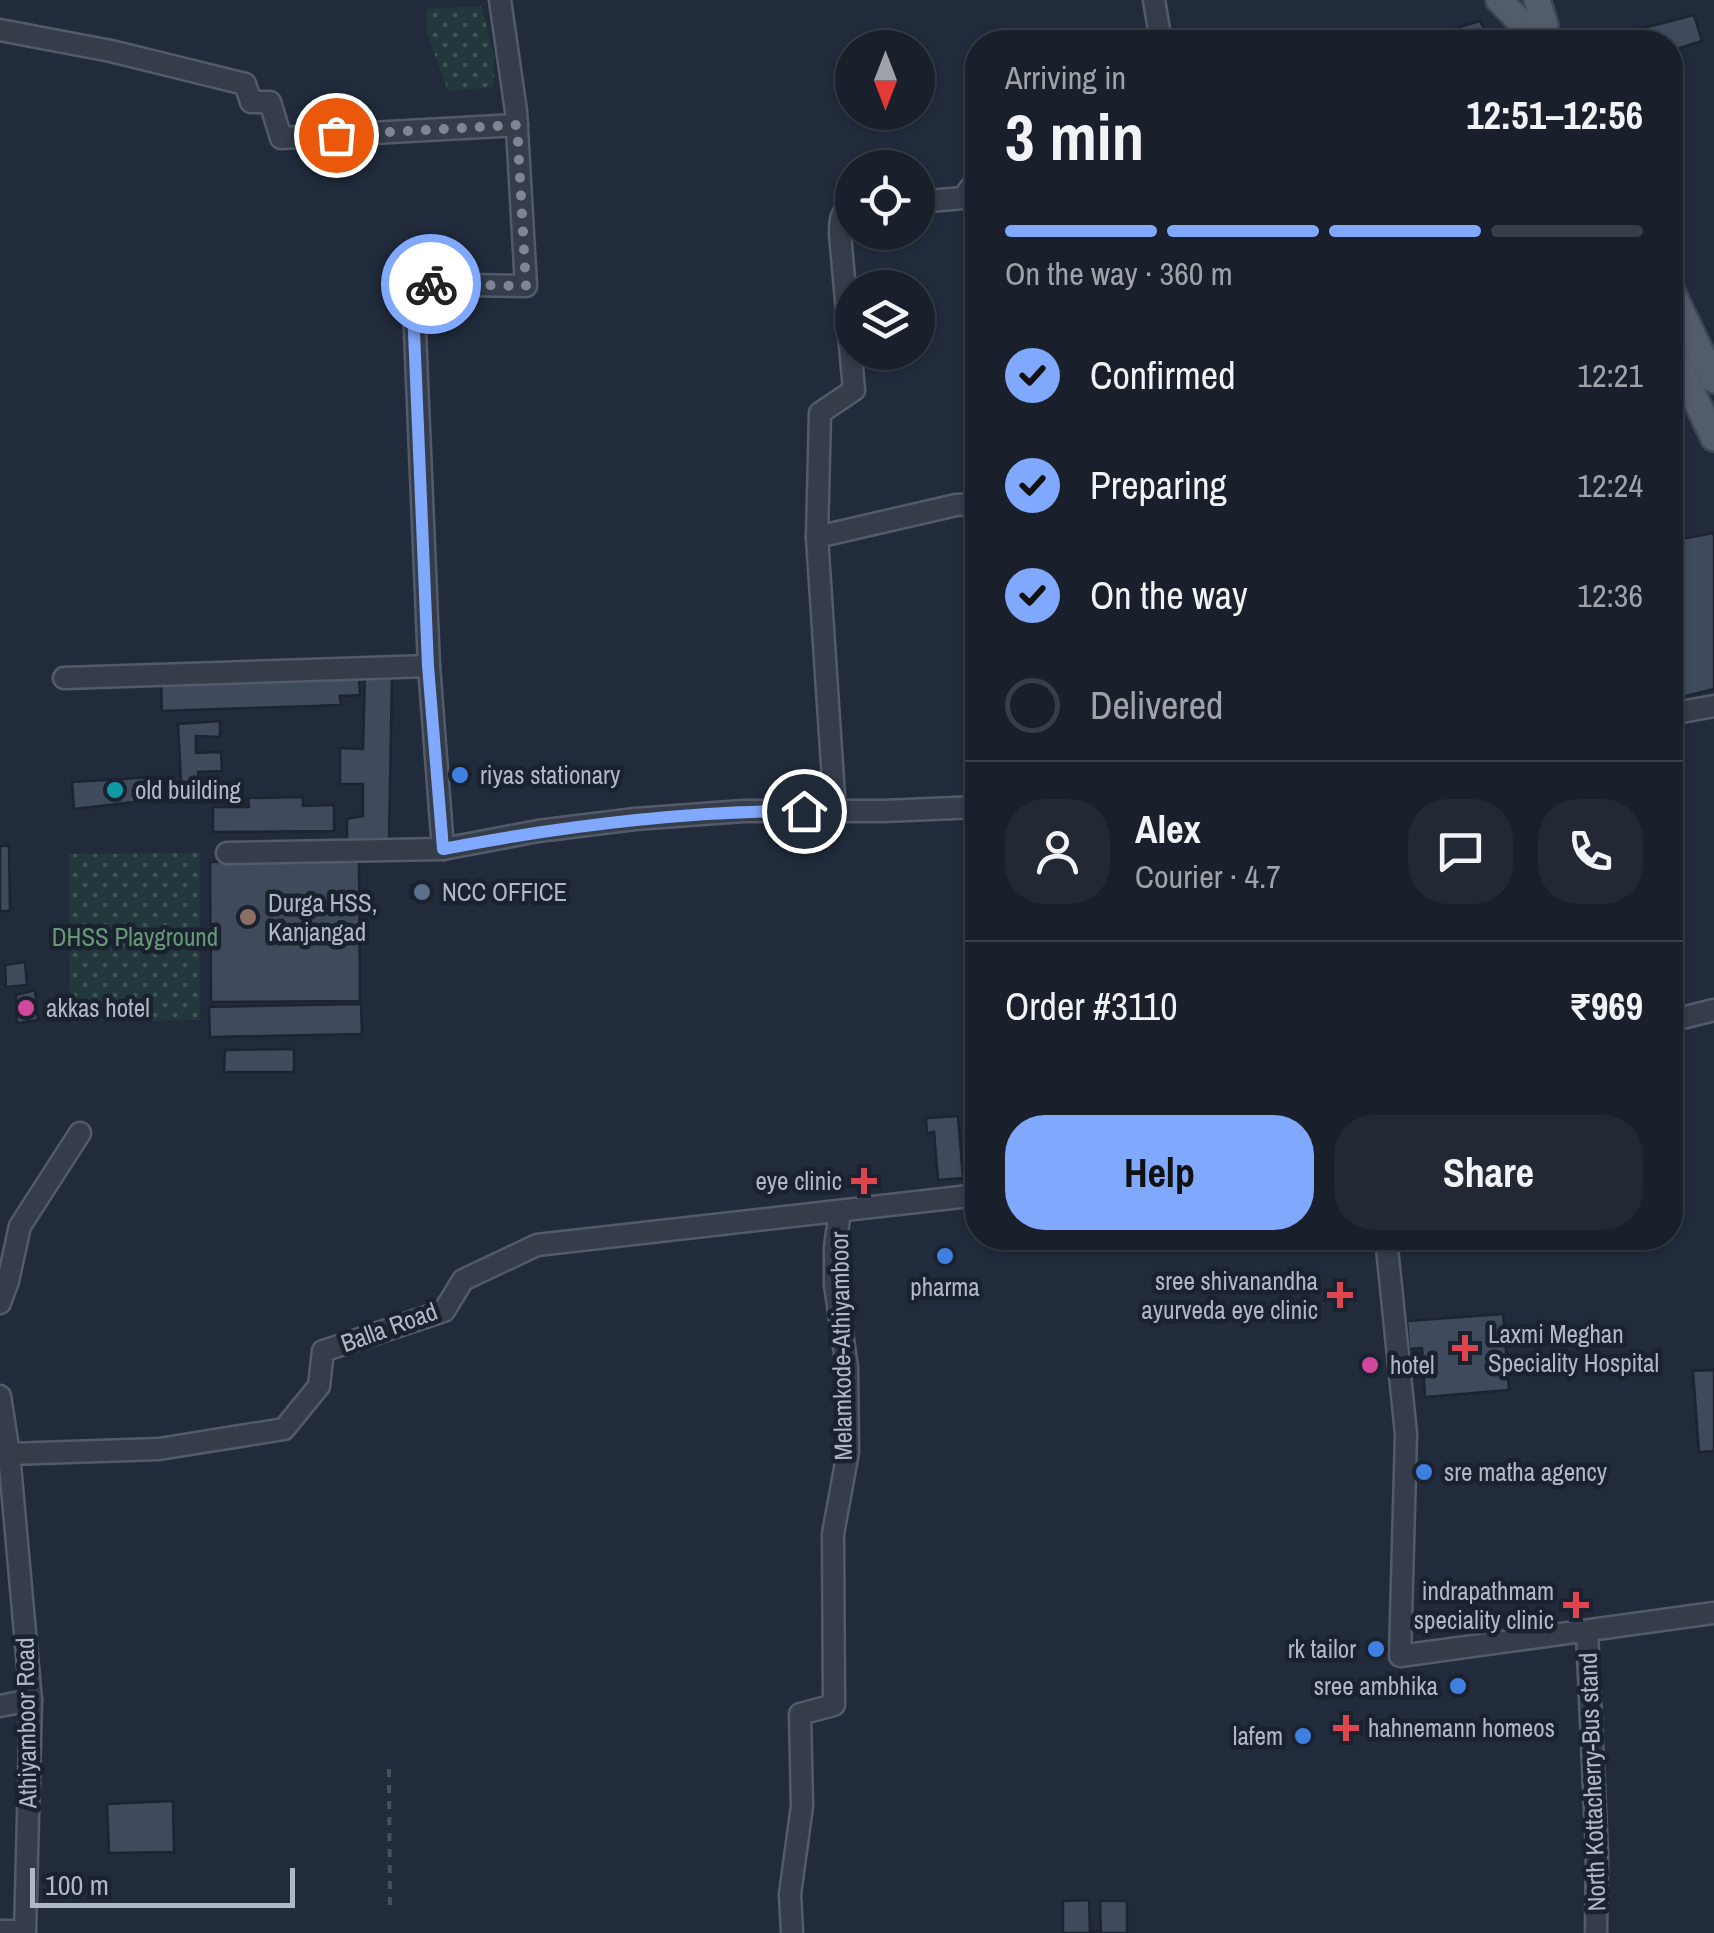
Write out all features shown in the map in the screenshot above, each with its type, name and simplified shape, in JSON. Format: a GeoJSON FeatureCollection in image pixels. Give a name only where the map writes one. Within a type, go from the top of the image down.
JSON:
{"type":"FeatureCollection","features":[{"type":"Feature","properties":{"kind":"main road"},"geometry":{"type":"LineString","coordinates":[[1499,0],[1532,30]]}},
{"type":"Feature","properties":{"kind":"main road"},"geometry":{"type":"LineString","coordinates":[[1523,0],[1537,30]]}},
{"type":"Feature","properties":{"kind":"main road"},"geometry":{"type":"LineString","coordinates":[[1537,0],[1540,30]]}},
{"type":"Feature","properties":{"kind":"main road"},"geometry":{"type":"LineString","coordinates":[[1683,309],[1707,349],[1714,380]]}},
{"type":"Feature","properties":{"kind":"main road"},"geometry":{"type":"LineString","coordinates":[[1683,373],[1714,438]]}},
{"type":"Feature","properties":{"kind":"street"},"geometry":{"type":"LineString","coordinates":[[443,849],[428,666],[412,284],[526,286],[517,125],[500,0]]}},
{"type":"Feature","properties":{"kind":"street"},"geometry":{"type":"LineString","coordinates":[[1154,0],[1159,30]]}},
{"type":"Feature","properties":{"kind":"street"},"geometry":{"type":"LineString","coordinates":[[0,30],[245,84],[251,102],[270,102],[280,138],[517,125]]}},
{"type":"Feature","properties":{"kind":"street"},"geometry":{"type":"LineString","coordinates":[[935,201],[965,197]]}},
{"type":"Feature","properties":{"kind":"street"},"geometry":{"type":"LineString","coordinates":[[835,811],[817,538],[820,413],[854,390],[841,250]]}},
{"type":"Feature","properties":{"kind":"street"},"geometry":{"type":"LineString","coordinates":[[817,538],[965,505]]}},
{"type":"Feature","properties":{"kind":"street"},"geometry":{"type":"LineString","coordinates":[[64,678],[428,666]]}},
{"type":"Feature","properties":{"kind":"street"},"geometry":{"type":"LineString","coordinates":[[1683,712],[1714,706]]}},
{"type":"Feature","properties":{"kind":"street"},"geometry":{"type":"LineString","coordinates":[[228,854],[443,849],[538,831],[743,811],[965,807]]}},
{"type":"Feature","properties":{"kind":"street"},"geometry":{"type":"LineString","coordinates":[[1683,1018],[1714,1010]]}},
{"type":"Feature","properties":{"kind":"street"},"geometry":{"type":"LineString","coordinates":[[0,1302],[20,1226],[80,1133]]}},
{"type":"Feature","properties":{"kind":"street","name":"Balla Road"},"geometry":{"type":"LineString","coordinates":[[9,1454],[159,1450],[284,1429],[319,1386],[323,1351],[444,1311],[463,1280],[537,1244],[965,1197]]}},
{"type":"Feature","properties":{"kind":"street","name":"Melamkode-Athiyamboor"},"geometry":{"type":"LineString","coordinates":[[792,1933],[790,1894],[802,1806],[800,1714],[834,1705],[832,1534],[848,1452],[847,1367],[835,1286],[834,1246],[840,1211]]}},
{"type":"Feature","properties":{"kind":"street"},"geometry":{"type":"LineString","coordinates":[[1387,1250],[1406,1434],[1400,1656],[1714,1614]]}},
{"type":"Feature","properties":{"kind":"street","name":"Athiyamboor Road"},"geometry":{"type":"LineString","coordinates":[[0,1396],[9,1454],[31,1700],[25,1932]]}},
{"type":"Feature","properties":{"kind":"street","name":"North Kottacherry-Bus stand"},"geometry":{"type":"LineString","coordinates":[[1587,1632],[1597,1854],[1596,1933]]}},
{"type":"Feature","properties":{"kind":"street"},"geometry":{"type":"LineString","coordinates":[[0,1706],[31,1700]]}},
{"type":"Feature","properties":{"kind":"street"},"geometry":{"type":"LineString","coordinates":[[0,1931],[25,1932]]}},
{"type":"Feature","properties":{"kind":"path"},"geometry":{"type":"LineString","coordinates":[[389,1769],[390,1909]]}},
{"type":"Feature","properties":{"kind":"green space"},"geometry":{"type":"Polygon","coordinates":[[[482,6],[494,58],[494,87],[448,91],[427,33],[427,9],[482,6]]]}},
{"type":"Feature","properties":{"kind":"green space","name":"DHSS Playground"},"geometry":{"type":"Polygon","coordinates":[[[200,853],[200,1020],[70,1022],[69,854],[200,853]]]}},
{"type":"Feature","properties":{"kind":"building"},"geometry":{"type":"Polygon","coordinates":[[[1694,15],[1702,41],[1683,47],[1683,30],[1635,30],[1694,15]]]}},
{"type":"Feature","properties":{"kind":"building"},"geometry":{"type":"Polygon","coordinates":[[[1480,21],[1484,30],[1449,30],[1480,21]]]}},
{"type":"Feature","properties":{"kind":"building"},"geometry":{"type":"Polygon","coordinates":[[[1714,533],[1714,689],[1683,697],[1683,539],[1714,533]]]}},
{"type":"Feature","properties":{"kind":"building"},"geometry":{"type":"Polygon","coordinates":[[[365,674],[392,675],[389,840],[347,840],[347,819],[363,816],[363,784],[340,784],[340,748],[363,749],[365,674]]]}},
{"type":"Feature","properties":{"kind":"building"},"geometry":{"type":"Polygon","coordinates":[[[359,676],[360,695],[340,696],[341,705],[162,711],[161,682],[359,676]]]}},
{"type":"Feature","properties":{"kind":"building"},"geometry":{"type":"Polygon","coordinates":[[[220,721],[220,737],[196,736],[196,753],[221,752],[222,771],[198,772],[199,784],[221,783],[222,798],[182,800],[178,724],[220,721]]]}},
{"type":"Feature","properties":{"kind":"building","name":"old building"},"geometry":{"type":"Polygon","coordinates":[[[155,777],[159,799],[74,809],[72,782],[155,777]]]}},
{"type":"Feature","properties":{"kind":"building"},"geometry":{"type":"Polygon","coordinates":[[[303,797],[303,806],[334,805],[334,831],[213,832],[213,807],[249,807],[248,798],[303,797]]]}},
{"type":"Feature","properties":{"kind":"building"},"geometry":{"type":"Polygon","coordinates":[[[0,846],[9,846],[10,911],[0,911],[0,846]]]}},
{"type":"Feature","properties":{"kind":"building"},"geometry":{"type":"Polygon","coordinates":[[[359,860],[360,1001],[211,1002],[210,862],[359,860]]]}},
{"type":"Feature","properties":{"kind":"building"},"geometry":{"type":"Polygon","coordinates":[[[430,885],[430,898],[410,898],[410,886],[430,885]]]}},
{"type":"Feature","properties":{"kind":"building"},"geometry":{"type":"Polygon","coordinates":[[[25,962],[27,985],[6,987],[5,965],[25,962]]]}},
{"type":"Feature","properties":{"kind":"building","name":"akkas hotel"},"geometry":{"type":"Polygon","coordinates":[[[35,990],[38,1020],[17,1023],[16,995],[35,990]]]}},
{"type":"Feature","properties":{"kind":"building"},"geometry":{"type":"Polygon","coordinates":[[[361,1004],[362,1034],[210,1037],[209,1007],[361,1004]]]}},
{"type":"Feature","properties":{"kind":"building"},"geometry":{"type":"Polygon","coordinates":[[[294,1049],[294,1072],[224,1072],[225,1050],[294,1049]]]}},
{"type":"Feature","properties":{"kind":"building"},"geometry":{"type":"Polygon","coordinates":[[[958,1116],[963,1178],[938,1180],[934,1132],[927,1133],[926,1118],[958,1116]]]}},
{"type":"Feature","properties":{"kind":"building"},"geometry":{"type":"Polygon","coordinates":[[[1503,1314],[1509,1390],[1425,1397],[1422,1348],[1409,1349],[1407,1321],[1503,1314]]]}},
{"type":"Feature","properties":{"kind":"building"},"geometry":{"type":"Polygon","coordinates":[[[1714,1370],[1714,1451],[1699,1452],[1693,1371],[1714,1370]]]}},
{"type":"Feature","properties":{"kind":"building"},"geometry":{"type":"Polygon","coordinates":[[[1714,1370],[1714,1451],[1699,1452],[1693,1371],[1714,1370]]]}},
{"type":"Feature","properties":{"kind":"building"},"geometry":{"type":"Polygon","coordinates":[[[173,1801],[174,1852],[109,1853],[107,1804],[173,1801]]]}},
{"type":"Feature","properties":{"kind":"building"},"geometry":{"type":"Polygon","coordinates":[[[1089,1900],[1090,1931],[1101,1931],[1100,1901],[1127,1901],[1127,1933],[1063,1933],[1063,1901],[1089,1900]]]}},
{"type":"Feature","properties":{"kind":"way so far"},"geometry":{"type":"LineString","coordinates":[[336,135],[517,125],[526,286],[431,284]]}},
{"type":"Feature","properties":{"kind":"place","name":"riyas stationary"},"geometry":{"type":"Point","coordinates":[460,775]}},
{"type":"Feature","properties":{"kind":"place","name":"old building"},"geometry":{"type":"Point","coordinates":[115,790]}},
{"type":"Feature","properties":{"kind":"place","name":"NCC OFFICE"},"geometry":{"type":"Point","coordinates":[422,892]}},
{"type":"Feature","properties":{"kind":"place","name":"Durga HSS, Kanjangad"},"geometry":{"type":"Point","coordinates":[248,917]}},
{"type":"Feature","properties":{"kind":"place","name":"akkas hotel"},"geometry":{"type":"Point","coordinates":[26,1008]}},
{"type":"Feature","properties":{"kind":"place","name":"eye clinic"},"geometry":{"type":"Point","coordinates":[864,1181]}},
{"type":"Feature","properties":{"kind":"place","name":"pharma"},"geometry":{"type":"Point","coordinates":[945,1256]}},
{"type":"Feature","properties":{"kind":"place","name":"sree shivanandha ayurveda eye clinic"},"geometry":{"type":"Point","coordinates":[1340,1295]}},
{"type":"Feature","properties":{"kind":"place","name":"Laxmi Meghan Speciality Hospital"},"geometry":{"type":"Point","coordinates":[1465,1348]}},
{"type":"Feature","properties":{"kind":"place","name":"hotel"},"geometry":{"type":"Point","coordinates":[1370,1365]}},
{"type":"Feature","properties":{"kind":"place","name":"sre matha agency"},"geometry":{"type":"Point","coordinates":[1424,1472]}},
{"type":"Feature","properties":{"kind":"place","name":"indrapathmam speciality clinic"},"geometry":{"type":"Point","coordinates":[1576,1605]}},
{"type":"Feature","properties":{"kind":"place","name":"rk tailor"},"geometry":{"type":"Point","coordinates":[1376,1649]}},
{"type":"Feature","properties":{"kind":"place","name":"sree ambhika"},"geometry":{"type":"Point","coordinates":[1458,1686]}},
{"type":"Feature","properties":{"kind":"place","name":"hahnemann homeos"},"geometry":{"type":"Point","coordinates":[1346,1728]}},
{"type":"Feature","properties":{"kind":"place","name":"lafem"},"geometry":{"type":"Point","coordinates":[1303,1736]}},
{"type":"Feature","properties":{"kind":"route"},"geometry":{"type":"LineString","coordinates":[[431,284],[412,284],[428,666],[443,849],[538,831],[635,819],[804,811]]}}]}
